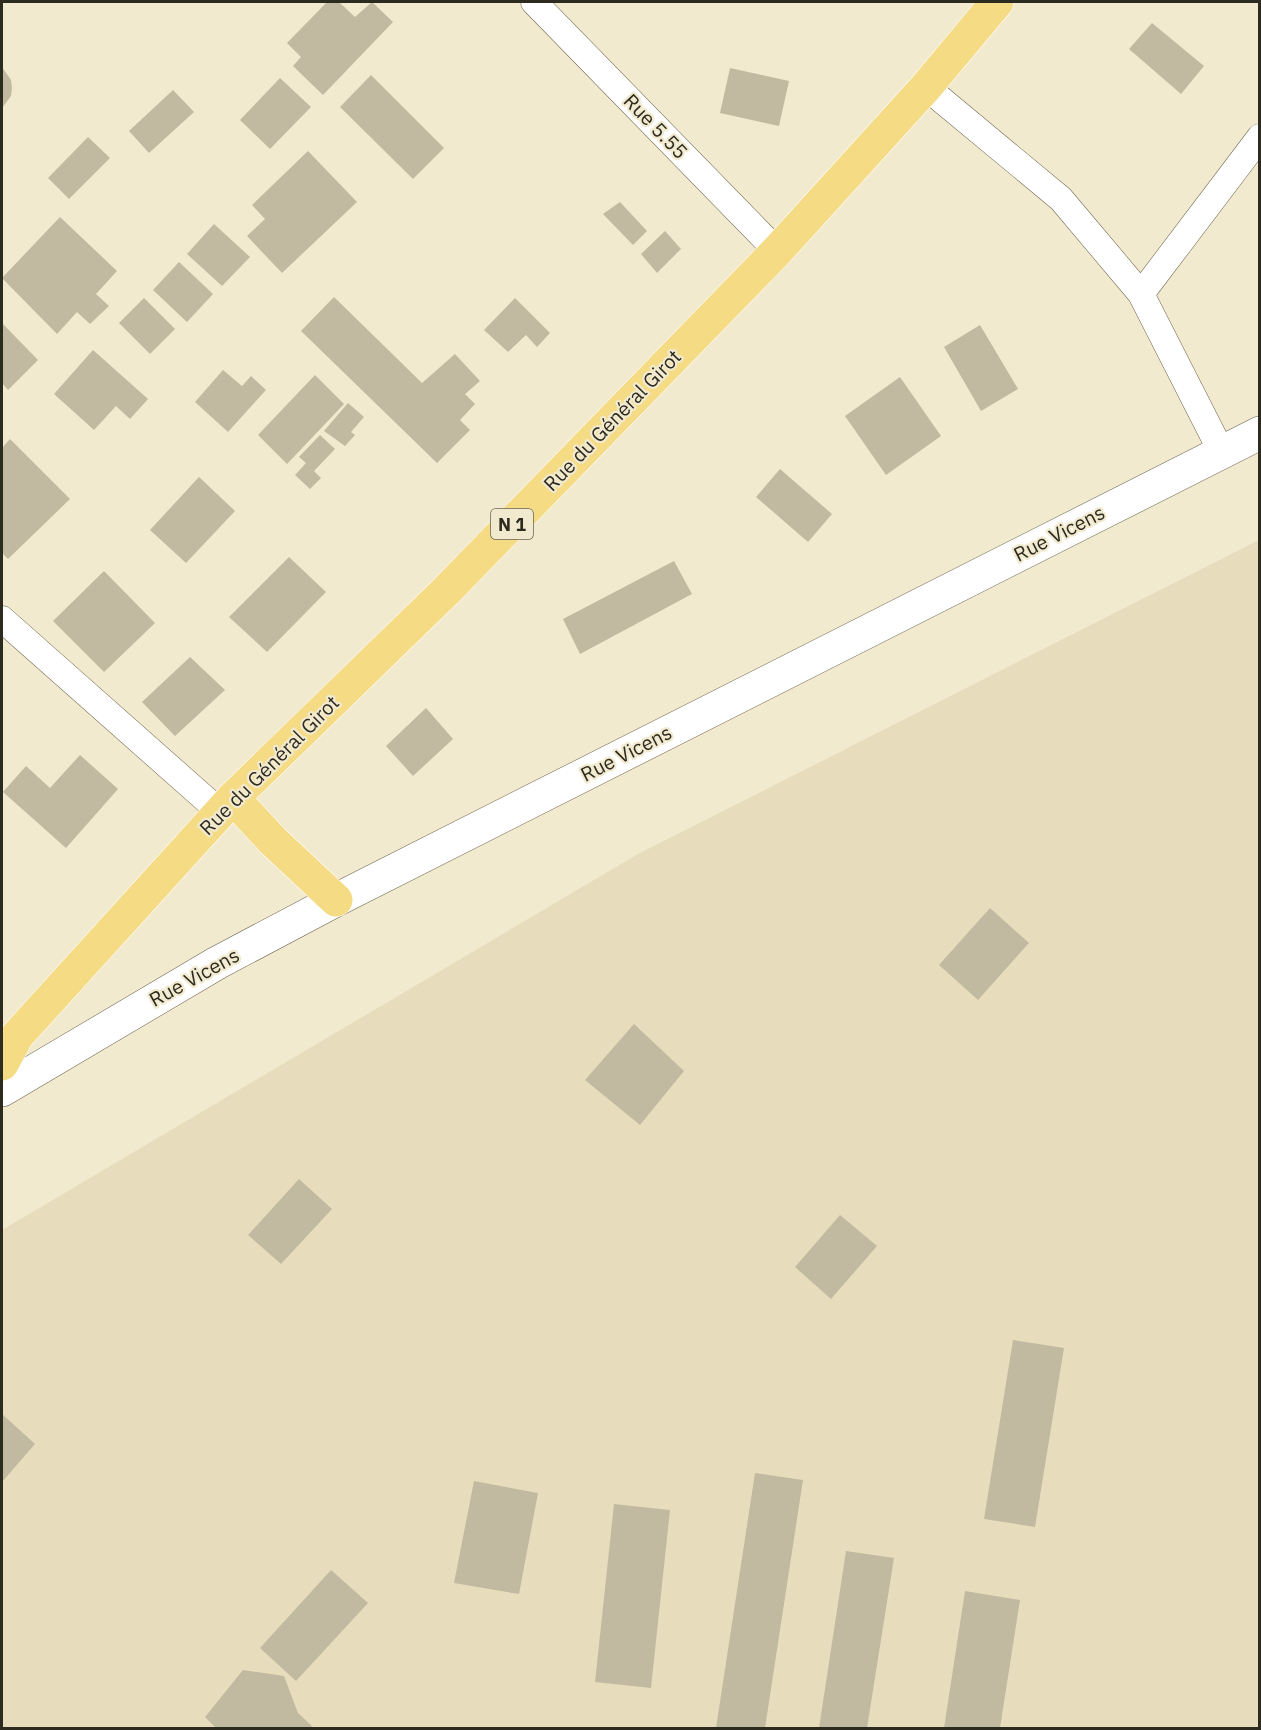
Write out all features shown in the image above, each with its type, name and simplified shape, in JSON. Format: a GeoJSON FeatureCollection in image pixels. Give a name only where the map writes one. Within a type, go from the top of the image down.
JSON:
{"type":"FeatureCollection","features":[{"type":"Feature","properties":{"kind":"highway","name":"Rue du Général Girot"},"geometry":{"type":"LineString","coordinates":[[7,1049],[226,805],[446,591],[777,251],[926,87],[997,2]]}},
{"type":"Feature","properties":{"kind":"highway"},"geometry":{"type":"LineString","coordinates":[[226,805],[273,841],[336,900]]}},
{"type":"Feature","properties":{"kind":"street","name":"Rue 5.55"},"geometry":{"type":"LineString","coordinates":[[534,2],[777,251]]}},
{"type":"Feature","properties":{"kind":"street"},"geometry":{"type":"LineString","coordinates":[[926,87],[1061,199],[1141,294],[1221,451]]}},
{"type":"Feature","properties":{"kind":"street"},"geometry":{"type":"LineString","coordinates":[[1141,294],[1260,137]]}},
{"type":"Feature","properties":{"kind":"street","name":"Rue Vicens"},"geometry":{"type":"LineString","coordinates":[[2,1090],[218,963],[336,900],[1260,433]]}},
{"type":"Feature","properties":{"kind":"street"},"geometry":{"type":"LineString","coordinates":[[2,619],[226,805]]}},
{"type":"Feature","properties":{"kind":"shaded area"},"geometry":{"type":"Polygon","coordinates":[[[1259,540],[1259,1728],[2,1728],[2,1230],[638,854],[1259,540]]]}},
{"type":"Feature","properties":{"kind":"building"},"geometry":{"type":"Polygon","coordinates":[[[327,2],[339,2],[355,17],[372,2],[393,22],[323,95],[293,66],[301,57],[287,43],[327,2]]]}},
{"type":"Feature","properties":{"kind":"building"},"geometry":{"type":"Polygon","coordinates":[[[1152,23],[1204,66],[1181,94],[1129,49],[1152,23]]]}},
{"type":"Feature","properties":{"kind":"building"},"geometry":{"type":"Polygon","coordinates":[[[2,67],[11,80],[12,88],[11,96],[2,108],[2,67]]]}},
{"type":"Feature","properties":{"kind":"building"},"geometry":{"type":"Polygon","coordinates":[[[730,68],[789,81],[779,126],[720,113],[730,68]]]}},
{"type":"Feature","properties":{"kind":"building"},"geometry":{"type":"Polygon","coordinates":[[[371,75],[444,148],[413,179],[340,107],[371,75]]]}},
{"type":"Feature","properties":{"kind":"building"},"geometry":{"type":"Polygon","coordinates":[[[280,78],[311,107],[270,149],[240,120],[280,78]]]}},
{"type":"Feature","properties":{"kind":"building"},"geometry":{"type":"Polygon","coordinates":[[[173,90],[194,112],[149,153],[129,131],[173,90]]]}},
{"type":"Feature","properties":{"kind":"building"},"geometry":{"type":"Polygon","coordinates":[[[88,137],[110,158],[69,199],[48,178],[88,137]]]}},
{"type":"Feature","properties":{"kind":"building"},"geometry":{"type":"Polygon","coordinates":[[[308,151],[357,202],[282,273],[247,236],[265,219],[252,205],[308,151]]]}},
{"type":"Feature","properties":{"kind":"building"},"geometry":{"type":"Polygon","coordinates":[[[620,202],[647,231],[633,245],[603,214],[620,202]]]}},
{"type":"Feature","properties":{"kind":"building"},"geometry":{"type":"Polygon","coordinates":[[[60,217],[117,271],[96,294],[109,306],[90,324],[77,312],[57,334],[2,278],[60,217]]]}},
{"type":"Feature","properties":{"kind":"building"},"geometry":{"type":"Polygon","coordinates":[[[214,224],[250,257],[222,286],[187,254],[214,224]]]}},
{"type":"Feature","properties":{"kind":"building"},"geometry":{"type":"Polygon","coordinates":[[[665,231],[681,249],[657,273],[641,254],[665,231]]]}},
{"type":"Feature","properties":{"kind":"building"},"geometry":{"type":"Polygon","coordinates":[[[179,262],[213,294],[187,322],[153,290],[179,262]]]}},
{"type":"Feature","properties":{"kind":"building"},"geometry":{"type":"Polygon","coordinates":[[[334,297],[422,383],[455,354],[480,381],[465,394],[475,404],[460,420],[470,430],[437,463],[301,331],[334,297]]]}},
{"type":"Feature","properties":{"kind":"building"},"geometry":{"type":"Polygon","coordinates":[[[144,298],[175,329],[150,354],[119,323],[144,298]]]}},
{"type":"Feature","properties":{"kind":"building"},"geometry":{"type":"Polygon","coordinates":[[[515,298],[550,333],[537,347],[526,335],[508,352],[484,330],[515,298]]]}},
{"type":"Feature","properties":{"kind":"building"},"geometry":{"type":"Polygon","coordinates":[[[2,323],[38,360],[8,390],[2,383],[2,323]]]}},
{"type":"Feature","properties":{"kind":"building"},"geometry":{"type":"Polygon","coordinates":[[[980,325],[1018,389],[981,411],[944,347],[980,325]]]}},
{"type":"Feature","properties":{"kind":"building"},"geometry":{"type":"Polygon","coordinates":[[[93,350],[148,399],[130,419],[116,406],[94,430],[54,394],[93,350]]]}},
{"type":"Feature","properties":{"kind":"building"},"geometry":{"type":"Polygon","coordinates":[[[223,370],[242,386],[251,376],[266,390],[228,432],[195,402],[223,370]]]}},
{"type":"Feature","properties":{"kind":"building"},"geometry":{"type":"Polygon","coordinates":[[[315,375],[344,404],[287,464],[258,435],[315,375]]]}},
{"type":"Feature","properties":{"kind":"building"},"geometry":{"type":"Polygon","coordinates":[[[900,377],[941,436],[886,475],[845,416],[900,377]]]}},
{"type":"Feature","properties":{"kind":"building"},"geometry":{"type":"Polygon","coordinates":[[[348,403],[364,417],[351,432],[355,435],[345,446],[324,431],[348,403]]]}},
{"type":"Feature","properties":{"kind":"building"},"geometry":{"type":"Polygon","coordinates":[[[320,435],[335,449],[314,471],[321,478],[310,489],[295,475],[306,463],[299,457],[320,435]]]}},
{"type":"Feature","properties":{"kind":"building"},"geometry":{"type":"Polygon","coordinates":[[[10,439],[70,499],[8,559],[2,553],[2,448],[10,439]]]}},
{"type":"Feature","properties":{"kind":"building"},"geometry":{"type":"Polygon","coordinates":[[[780,469],[832,514],[808,542],[756,497],[780,469]]]}},
{"type":"Feature","properties":{"kind":"building"},"geometry":{"type":"Polygon","coordinates":[[[199,477],[235,511],[186,563],[150,530],[199,477]]]}},
{"type":"Feature","properties":{"kind":"building"},"geometry":{"type":"Polygon","coordinates":[[[289,557],[326,592],[267,652],[229,617],[289,557]]]}},
{"type":"Feature","properties":{"kind":"building"},"geometry":{"type":"Polygon","coordinates":[[[674,561],[692,594],[580,654],[563,619],[674,561]]]}},
{"type":"Feature","properties":{"kind":"building"},"geometry":{"type":"Polygon","coordinates":[[[104,571],[155,623],[104,672],[53,621],[104,571]]]}},
{"type":"Feature","properties":{"kind":"building"},"geometry":{"type":"Polygon","coordinates":[[[190,657],[225,690],[175,736],[142,702],[190,657]]]}},
{"type":"Feature","properties":{"kind":"building"},"geometry":{"type":"Polygon","coordinates":[[[426,708],[453,739],[413,776],[386,746],[426,708]]]}},
{"type":"Feature","properties":{"kind":"building"},"geometry":{"type":"Polygon","coordinates":[[[80,755],[118,789],[66,848],[3,792],[26,766],[50,788],[80,755]]]}},
{"type":"Feature","properties":{"kind":"building"},"geometry":{"type":"Polygon","coordinates":[[[990,908],[1029,943],[978,1000],[939,965],[990,908]]]}},
{"type":"Feature","properties":{"kind":"building"},"geometry":{"type":"Polygon","coordinates":[[[634,1024],[684,1071],[640,1125],[585,1080],[634,1024]]]}},
{"type":"Feature","properties":{"kind":"building"},"geometry":{"type":"Polygon","coordinates":[[[299,1179],[332,1209],[281,1264],[248,1235],[299,1179]]]}},
{"type":"Feature","properties":{"kind":"building"},"geometry":{"type":"Polygon","coordinates":[[[840,1215],[877,1246],[831,1299],[795,1267],[840,1215]]]}},
{"type":"Feature","properties":{"kind":"building"},"geometry":{"type":"Polygon","coordinates":[[[1013,1340],[1064,1348],[1035,1527],[984,1519],[1013,1340]]]}},
{"type":"Feature","properties":{"kind":"building"},"geometry":{"type":"Polygon","coordinates":[[[2,1414],[35,1444],[2,1482],[2,1414]]]}},
{"type":"Feature","properties":{"kind":"building"},"geometry":{"type":"Polygon","coordinates":[[[755,1473],[803,1480],[765,1728],[716,1728],[755,1473]]]}},
{"type":"Feature","properties":{"kind":"building"},"geometry":{"type":"Polygon","coordinates":[[[474,1481],[538,1493],[519,1594],[454,1583],[474,1481]]]}},
{"type":"Feature","properties":{"kind":"building"},"geometry":{"type":"Polygon","coordinates":[[[614,1504],[670,1510],[651,1688],[595,1682],[614,1504]]]}},
{"type":"Feature","properties":{"kind":"building"},"geometry":{"type":"Polygon","coordinates":[[[846,1551],[894,1558],[867,1728],[819,1728],[846,1551]]]}},
{"type":"Feature","properties":{"kind":"building"},"geometry":{"type":"Polygon","coordinates":[[[331,1570],[368,1603],[296,1681],[260,1648],[331,1570]]]}},
{"type":"Feature","properties":{"kind":"building"},"geometry":{"type":"Polygon","coordinates":[[[965,1591],[1020,1600],[1000,1728],[944,1728],[965,1591]]]}},
{"type":"Feature","properties":{"kind":"building"},"geometry":{"type":"Polygon","coordinates":[[[243,1670],[284,1676],[298,1713],[312,1726],[310,1728],[216,1728],[205,1717],[243,1670]]]}}]}
